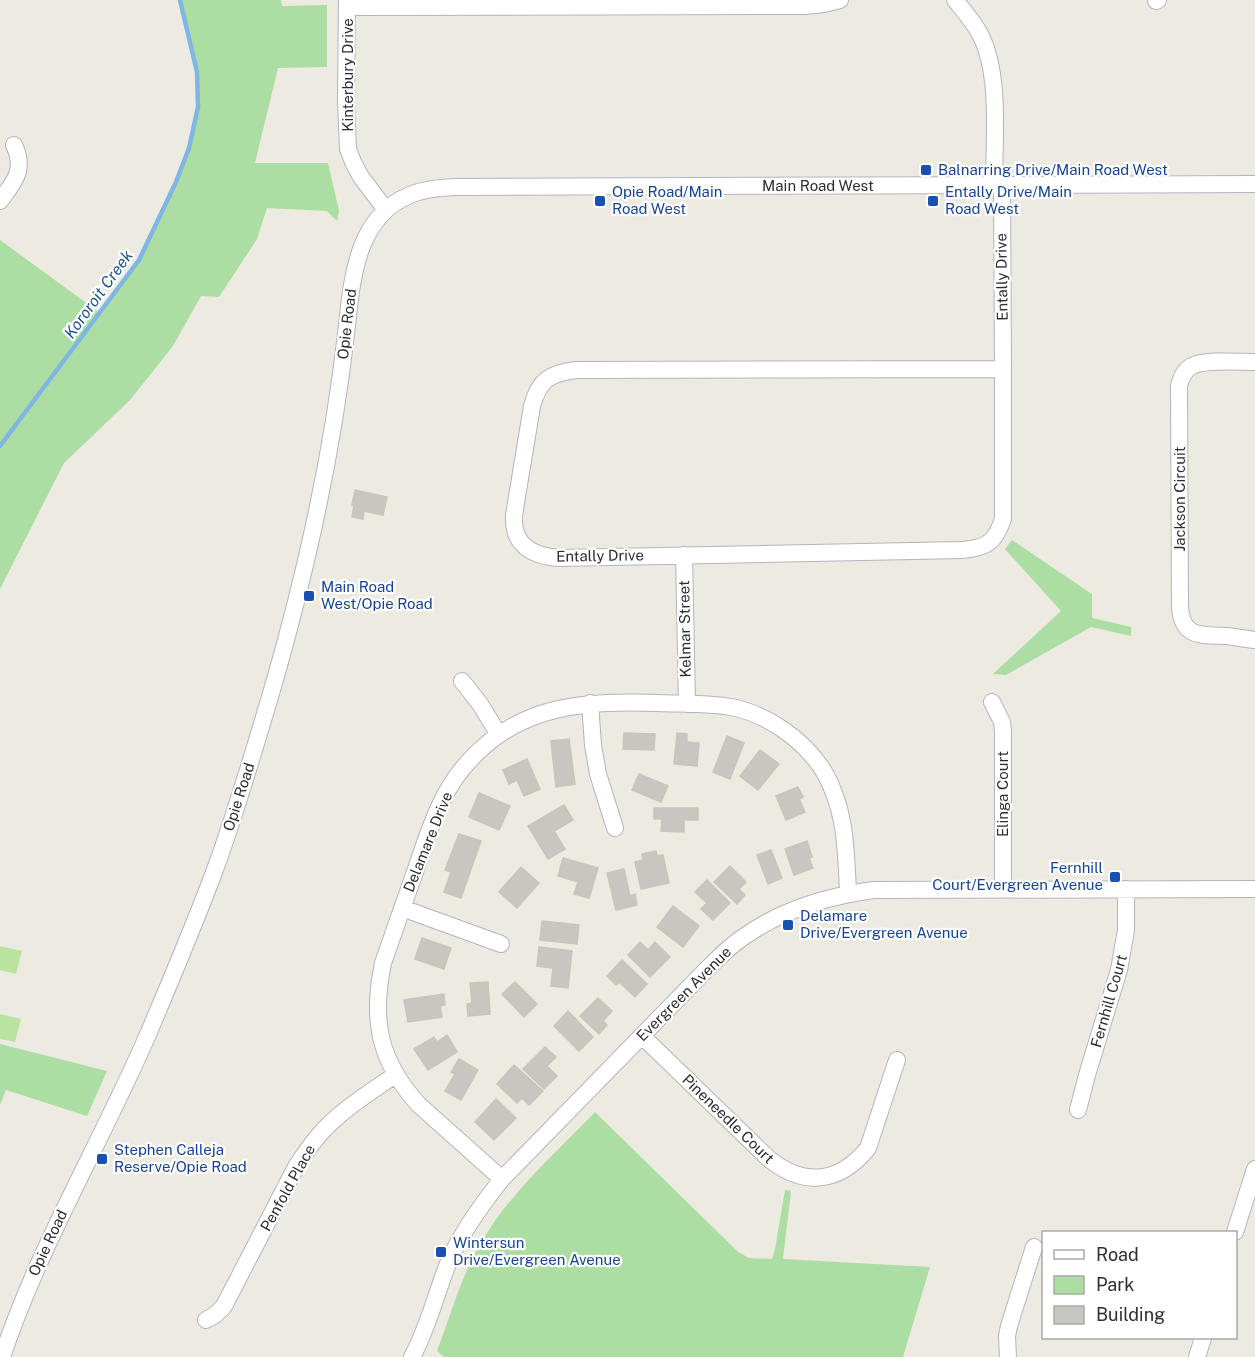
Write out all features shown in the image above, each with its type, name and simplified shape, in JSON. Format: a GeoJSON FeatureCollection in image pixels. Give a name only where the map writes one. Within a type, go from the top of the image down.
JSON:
{"type":"FeatureCollection","features":[{"type":"Feature","properties":{"kind":"street"},"geometry":{"type":"LineString","coordinates":[[347,3],[680,3],[805,6],[840,0]]}},
{"type":"Feature","properties":{"kind":"street","name":"Entally Drive"},"geometry":{"type":"LineString","coordinates":[[955,0],[981,35],[992,69],[994,96],[1003,369],[1003,519],[990,542],[980,548],[962,550],[559,558],[546,557],[530,551],[524,546],[515,529],[514,515],[535,394],[545,380],[558,373],[576,370],[1003,369]]}},
{"type":"Feature","properties":{"kind":"street","name":"Kinterbury Drive"},"geometry":{"type":"LineString","coordinates":[[347,3],[348,149],[361,177],[386,210]]}},
{"type":"Feature","properties":{"kind":"street"},"geometry":{"type":"LineString","coordinates":[[0,201],[16,180],[20,167],[19,155],[14,145]]}},
{"type":"Feature","properties":{"kind":"street","name":"Main Road West"},"geometry":{"type":"LineString","coordinates":[[386,210],[409,195],[455,187],[1255,184]]}},
{"type":"Feature","properties":{"kind":"street","name":"Opie Road"},"geometry":{"type":"LineString","coordinates":[[2,1357],[33,1274],[153,1022],[214,873],[240,796],[284,647],[309,548],[332,425],[357,260],[367,234],[386,210]]}},
{"type":"Feature","properties":{"kind":"street","name":"Jackson Circuit"},"geometry":{"type":"LineString","coordinates":[[1255,362],[1208,362],[1192,366],[1181,377],[1179,386],[1180,615],[1185,627],[1196,634],[1255,640]]}},
{"type":"Feature","properties":{"kind":"street","name":"Kelmar Street"},"geometry":{"type":"LineString","coordinates":[[684,555],[687,704]]}},
{"type":"Feature","properties":{"kind":"street"},"geometry":{"type":"LineString","coordinates":[[462,681],[480,704],[499,735]]}},
{"type":"Feature","properties":{"kind":"street","name":"Delamare Drive"},"geometry":{"type":"LineString","coordinates":[[502,1179],[407,1092],[395,1075],[380,1034],[377,1011],[378,988],[383,963],[439,806],[453,781],[470,760],[499,735],[522,721],[544,712],[590,704],[627,702],[732,707],[765,719],[798,741],[811,754],[834,792],[844,829],[848,893]]}},
{"type":"Feature","properties":{"kind":"street","name":"Elinga Court"},"geometry":{"type":"LineString","coordinates":[[992,702],[1004,731],[1003,889]]}},
{"type":"Feature","properties":{"kind":"street"},"geometry":{"type":"LineString","coordinates":[[590,704],[598,774],[615,828]]}},
{"type":"Feature","properties":{"kind":"street","name":"Fernhill Court"},"geometry":{"type":"LineString","coordinates":[[1078,1110],[1119,970],[1126,930],[1126,889]]}},
{"type":"Feature","properties":{"kind":"street","name":"Evergreen Avenue"},"geometry":{"type":"LineString","coordinates":[[412,1357],[431,1315],[450,1260],[477,1211],[502,1179],[707,969],[742,937],[769,922],[821,900],[848,893],[884,890],[1255,889]]}},
{"type":"Feature","properties":{"kind":"street"},"geometry":{"type":"LineString","coordinates":[[402,908],[501,944]]}},
{"type":"Feature","properties":{"kind":"street","name":"Pineneedle Court"},"geometry":{"type":"LineString","coordinates":[[642,1036],[768,1158],[788,1172],[812,1178],[836,1174],[848,1168],[868,1148],[897,1060]]}},
{"type":"Feature","properties":{"kind":"street","name":"Penfold Place"},"geometry":{"type":"LineString","coordinates":[[206,1320],[224,1306],[297,1165],[308,1149],[321,1133],[349,1108],[395,1075]]}},
{"type":"Feature","properties":{"kind":"street"},"geometry":{"type":"LineString","coordinates":[[1235,1231],[1255,1169]]}},
{"type":"Feature","properties":{"kind":"street"},"geometry":{"type":"LineString","coordinates":[[1008,1357],[1007,1336],[1034,1247]]}},
{"type":"Feature","properties":{"kind":"green space"},"geometry":{"type":"Polygon","coordinates":[[[180,0],[281,0],[282,6],[327,5],[327,67],[278,68],[255,163],[328,163],[339,211],[337,221],[327,211],[267,208],[257,239],[219,297],[201,296],[173,346],[130,400],[64,463],[0,589],[0,240],[100,313],[139,260],[176,182],[189,148],[198,107],[197,72],[180,0]]]}},
{"type":"Feature","properties":{"kind":"green space"},"geometry":{"type":"Polygon","coordinates":[[[1012,540],[1092,594],[1092,618],[1131,627],[1131,636],[1091,627],[1006,675],[993,674],[1061,611],[1005,549],[1012,540]]]}},
{"type":"Feature","properties":{"kind":"green space"},"geometry":{"type":"Polygon","coordinates":[[[0,946],[22,951],[16,974],[0,970],[0,946]]]}},
{"type":"Feature","properties":{"kind":"green space"},"geometry":{"type":"Polygon","coordinates":[[[0,1014],[21,1019],[15,1042],[0,1039],[0,1014]]]}},
{"type":"Feature","properties":{"kind":"green space"},"geometry":{"type":"Polygon","coordinates":[[[0,1044],[107,1071],[87,1116],[6,1090],[0,1105],[0,1044]]]}},
{"type":"Feature","properties":{"kind":"green space"},"geometry":{"type":"Polygon","coordinates":[[[595,1112],[738,1252],[749,1258],[772,1259],[785,1190],[791,1191],[783,1259],[930,1267],[903,1357],[444,1357],[437,1351],[466,1273],[478,1248],[517,1193],[595,1112]]]}},
{"type":"Feature","properties":{"kind":"building"},"geometry":{"type":"Polygon","coordinates":[[[355,490],[387,497],[383,515],[364,511],[363,519],[352,517],[355,490]]]}},
{"type":"Feature","properties":{"kind":"building"},"geometry":{"type":"Polygon","coordinates":[[[624,733],[655,734],[654,750],[623,749],[624,733]]]}},
{"type":"Feature","properties":{"kind":"building"},"geometry":{"type":"Polygon","coordinates":[[[677,733],[687,734],[687,742],[699,743],[697,766],[674,764],[677,733]]]}},
{"type":"Feature","properties":{"kind":"building"},"geometry":{"type":"Polygon","coordinates":[[[727,736],[744,743],[730,779],[713,772],[727,736]]]}},
{"type":"Feature","properties":{"kind":"building"},"geometry":{"type":"Polygon","coordinates":[[[569,739],[575,784],[556,787],[551,741],[569,739]]]}},
{"type":"Feature","properties":{"kind":"building"},"geometry":{"type":"Polygon","coordinates":[[[760,750],[779,764],[758,790],[740,776],[760,750]]]}},
{"type":"Feature","properties":{"kind":"building"},"geometry":{"type":"Polygon","coordinates":[[[527,759],[540,789],[524,796],[517,780],[509,784],[503,770],[527,759]]]}},
{"type":"Feature","properties":{"kind":"building"},"geometry":{"type":"Polygon","coordinates":[[[639,774],[668,786],[661,802],[632,790],[639,774]]]}},
{"type":"Feature","properties":{"kind":"building"},"geometry":{"type":"Polygon","coordinates":[[[798,787],[803,797],[799,799],[805,812],[786,820],[776,796],[798,787]]]}},
{"type":"Feature","properties":{"kind":"building"},"geometry":{"type":"Polygon","coordinates":[[[479,793],[510,806],[499,830],[469,817],[479,793]]]}},
{"type":"Feature","properties":{"kind":"building"},"geometry":{"type":"Polygon","coordinates":[[[564,805],[573,820],[554,831],[565,849],[548,859],[528,826],[564,805]]]}},
{"type":"Feature","properties":{"kind":"building"},"geometry":{"type":"Polygon","coordinates":[[[654,808],[698,808],[698,820],[684,820],[684,832],[661,831],[662,819],[654,819],[654,808]]]}},
{"type":"Feature","properties":{"kind":"building"},"geometry":{"type":"Polygon","coordinates":[[[459,834],[481,841],[461,898],[444,892],[451,872],[445,870],[459,834]]]}},
{"type":"Feature","properties":{"kind":"building"},"geometry":{"type":"Polygon","coordinates":[[[807,841],[813,868],[794,875],[785,849],[807,841]]]}},
{"type":"Feature","properties":{"kind":"building"},"geometry":{"type":"Polygon","coordinates":[[[771,850],[782,878],[768,884],[757,855],[771,850]]]}},
{"type":"Feature","properties":{"kind":"building"},"geometry":{"type":"Polygon","coordinates":[[[656,851],[657,856],[663,855],[669,883],[641,889],[635,862],[643,860],[642,854],[656,851]]]}},
{"type":"Feature","properties":{"kind":"building"},"geometry":{"type":"Polygon","coordinates":[[[563,858],[598,868],[589,898],[574,894],[578,882],[558,876],[563,858]]]}},
{"type":"Feature","properties":{"kind":"building"},"geometry":{"type":"Polygon","coordinates":[[[730,866],[746,882],[739,889],[745,895],[737,904],[714,882],[730,866]]]}},
{"type":"Feature","properties":{"kind":"building"},"geometry":{"type":"Polygon","coordinates":[[[521,867],[539,883],[517,908],[499,892],[521,867]]]}},
{"type":"Feature","properties":{"kind":"building"},"geometry":{"type":"Polygon","coordinates":[[[624,869],[630,896],[635,894],[637,905],[616,910],[607,873],[624,869]]]}},
{"type":"Feature","properties":{"kind":"building"},"geometry":{"type":"Polygon","coordinates":[[[707,880],[730,903],[713,920],[701,909],[707,903],[695,892],[707,880]]]}},
{"type":"Feature","properties":{"kind":"building"},"geometry":{"type":"Polygon","coordinates":[[[673,906],[699,926],[683,947],[657,927],[673,906]]]}},
{"type":"Feature","properties":{"kind":"building"},"geometry":{"type":"Polygon","coordinates":[[[542,921],[579,925],[577,944],[540,940],[542,921]]]}},
{"type":"Feature","properties":{"kind":"building"},"geometry":{"type":"Polygon","coordinates":[[[422,938],[451,948],[444,969],[415,959],[422,938]]]}},
{"type":"Feature","properties":{"kind":"building"},"geometry":{"type":"Polygon","coordinates":[[[640,942],[648,950],[655,942],[670,957],[650,977],[628,955],[640,942]]]}},
{"type":"Feature","properties":{"kind":"building"},"geometry":{"type":"Polygon","coordinates":[[[539,947],[572,951],[568,988],[551,986],[553,968],[537,966],[539,947]]]}},
{"type":"Feature","properties":{"kind":"building"},"geometry":{"type":"Polygon","coordinates":[[[622,960],[647,984],[635,997],[619,982],[616,985],[607,976],[622,960]]]}},
{"type":"Feature","properties":{"kind":"building"},"geometry":{"type":"Polygon","coordinates":[[[488,982],[490,1014],[468,1016],[467,1004],[472,1003],[470,983],[488,982]]]}},
{"type":"Feature","properties":{"kind":"building"},"geometry":{"type":"Polygon","coordinates":[[[515,982],[537,1004],[524,1017],[502,994],[515,982]]]}},
{"type":"Feature","properties":{"kind":"building"},"geometry":{"type":"Polygon","coordinates":[[[444,994],[445,1005],[440,1006],[442,1017],[408,1022],[404,1000],[444,994]]]}},
{"type":"Feature","properties":{"kind":"building"},"geometry":{"type":"Polygon","coordinates":[[[598,998],[612,1011],[603,1021],[607,1025],[599,1034],[580,1016],[598,998]]]}},
{"type":"Feature","properties":{"kind":"building"},"geometry":{"type":"Polygon","coordinates":[[[568,1011],[593,1037],[579,1051],[554,1026],[568,1011]]]}},
{"type":"Feature","properties":{"kind":"building"},"geometry":{"type":"Polygon","coordinates":[[[447,1035],[457,1052],[428,1070],[414,1049],[434,1037],[437,1042],[447,1035]]]}},
{"type":"Feature","properties":{"kind":"building"},"geometry":{"type":"Polygon","coordinates":[[[545,1047],[556,1057],[547,1066],[557,1076],[544,1089],[523,1069],[545,1047]]]}},
{"type":"Feature","properties":{"kind":"building"},"geometry":{"type":"Polygon","coordinates":[[[459,1059],[478,1070],[461,1100],[445,1091],[455,1074],[451,1072],[459,1059]]]}},
{"type":"Feature","properties":{"kind":"building"},"geometry":{"type":"Polygon","coordinates":[[[514,1065],[543,1091],[529,1105],[522,1098],[517,1103],[497,1084],[514,1065]]]}},
{"type":"Feature","properties":{"kind":"building"},"geometry":{"type":"Polygon","coordinates":[[[496,1099],[516,1118],[494,1140],[475,1122],[496,1099]]]}},
{"type":"Feature","properties":{"kind":"waterway","name":"Kororoit Creek"},"geometry":{"type":"LineString","coordinates":[[0,446],[139,260],[176,182],[189,148],[198,107],[197,72],[180,0]]}},
{"type":"Feature","properties":{"kind":"place","name":"Balnarring Drive/Main Road West"},"geometry":{"type":"Point","coordinates":[926,170]}},
{"type":"Feature","properties":{"kind":"place","name":"Opie Road/Main Road West"},"geometry":{"type":"Point","coordinates":[600,201]}},
{"type":"Feature","properties":{"kind":"place","name":"Entally Drive/Main Road West"},"geometry":{"type":"Point","coordinates":[933,201]}},
{"type":"Feature","properties":{"kind":"place","name":"Main Road West/Opie Road"},"geometry":{"type":"Point","coordinates":[309,596]}},
{"type":"Feature","properties":{"kind":"place","name":"Fernhill Court/Evergreen Avenue"},"geometry":{"type":"Point","coordinates":[1115,877]}},
{"type":"Feature","properties":{"kind":"place","name":"Delamare Drive/Evergreen Avenue"},"geometry":{"type":"Point","coordinates":[788,925]}},
{"type":"Feature","properties":{"kind":"place","name":"Stephen Calleja Reserve/Opie Road"},"geometry":{"type":"Point","coordinates":[102,1159]}},
{"type":"Feature","properties":{"kind":"place","name":"Wintersun Drive/Evergreen Avenue"},"geometry":{"type":"Point","coordinates":[441,1252]}}]}
